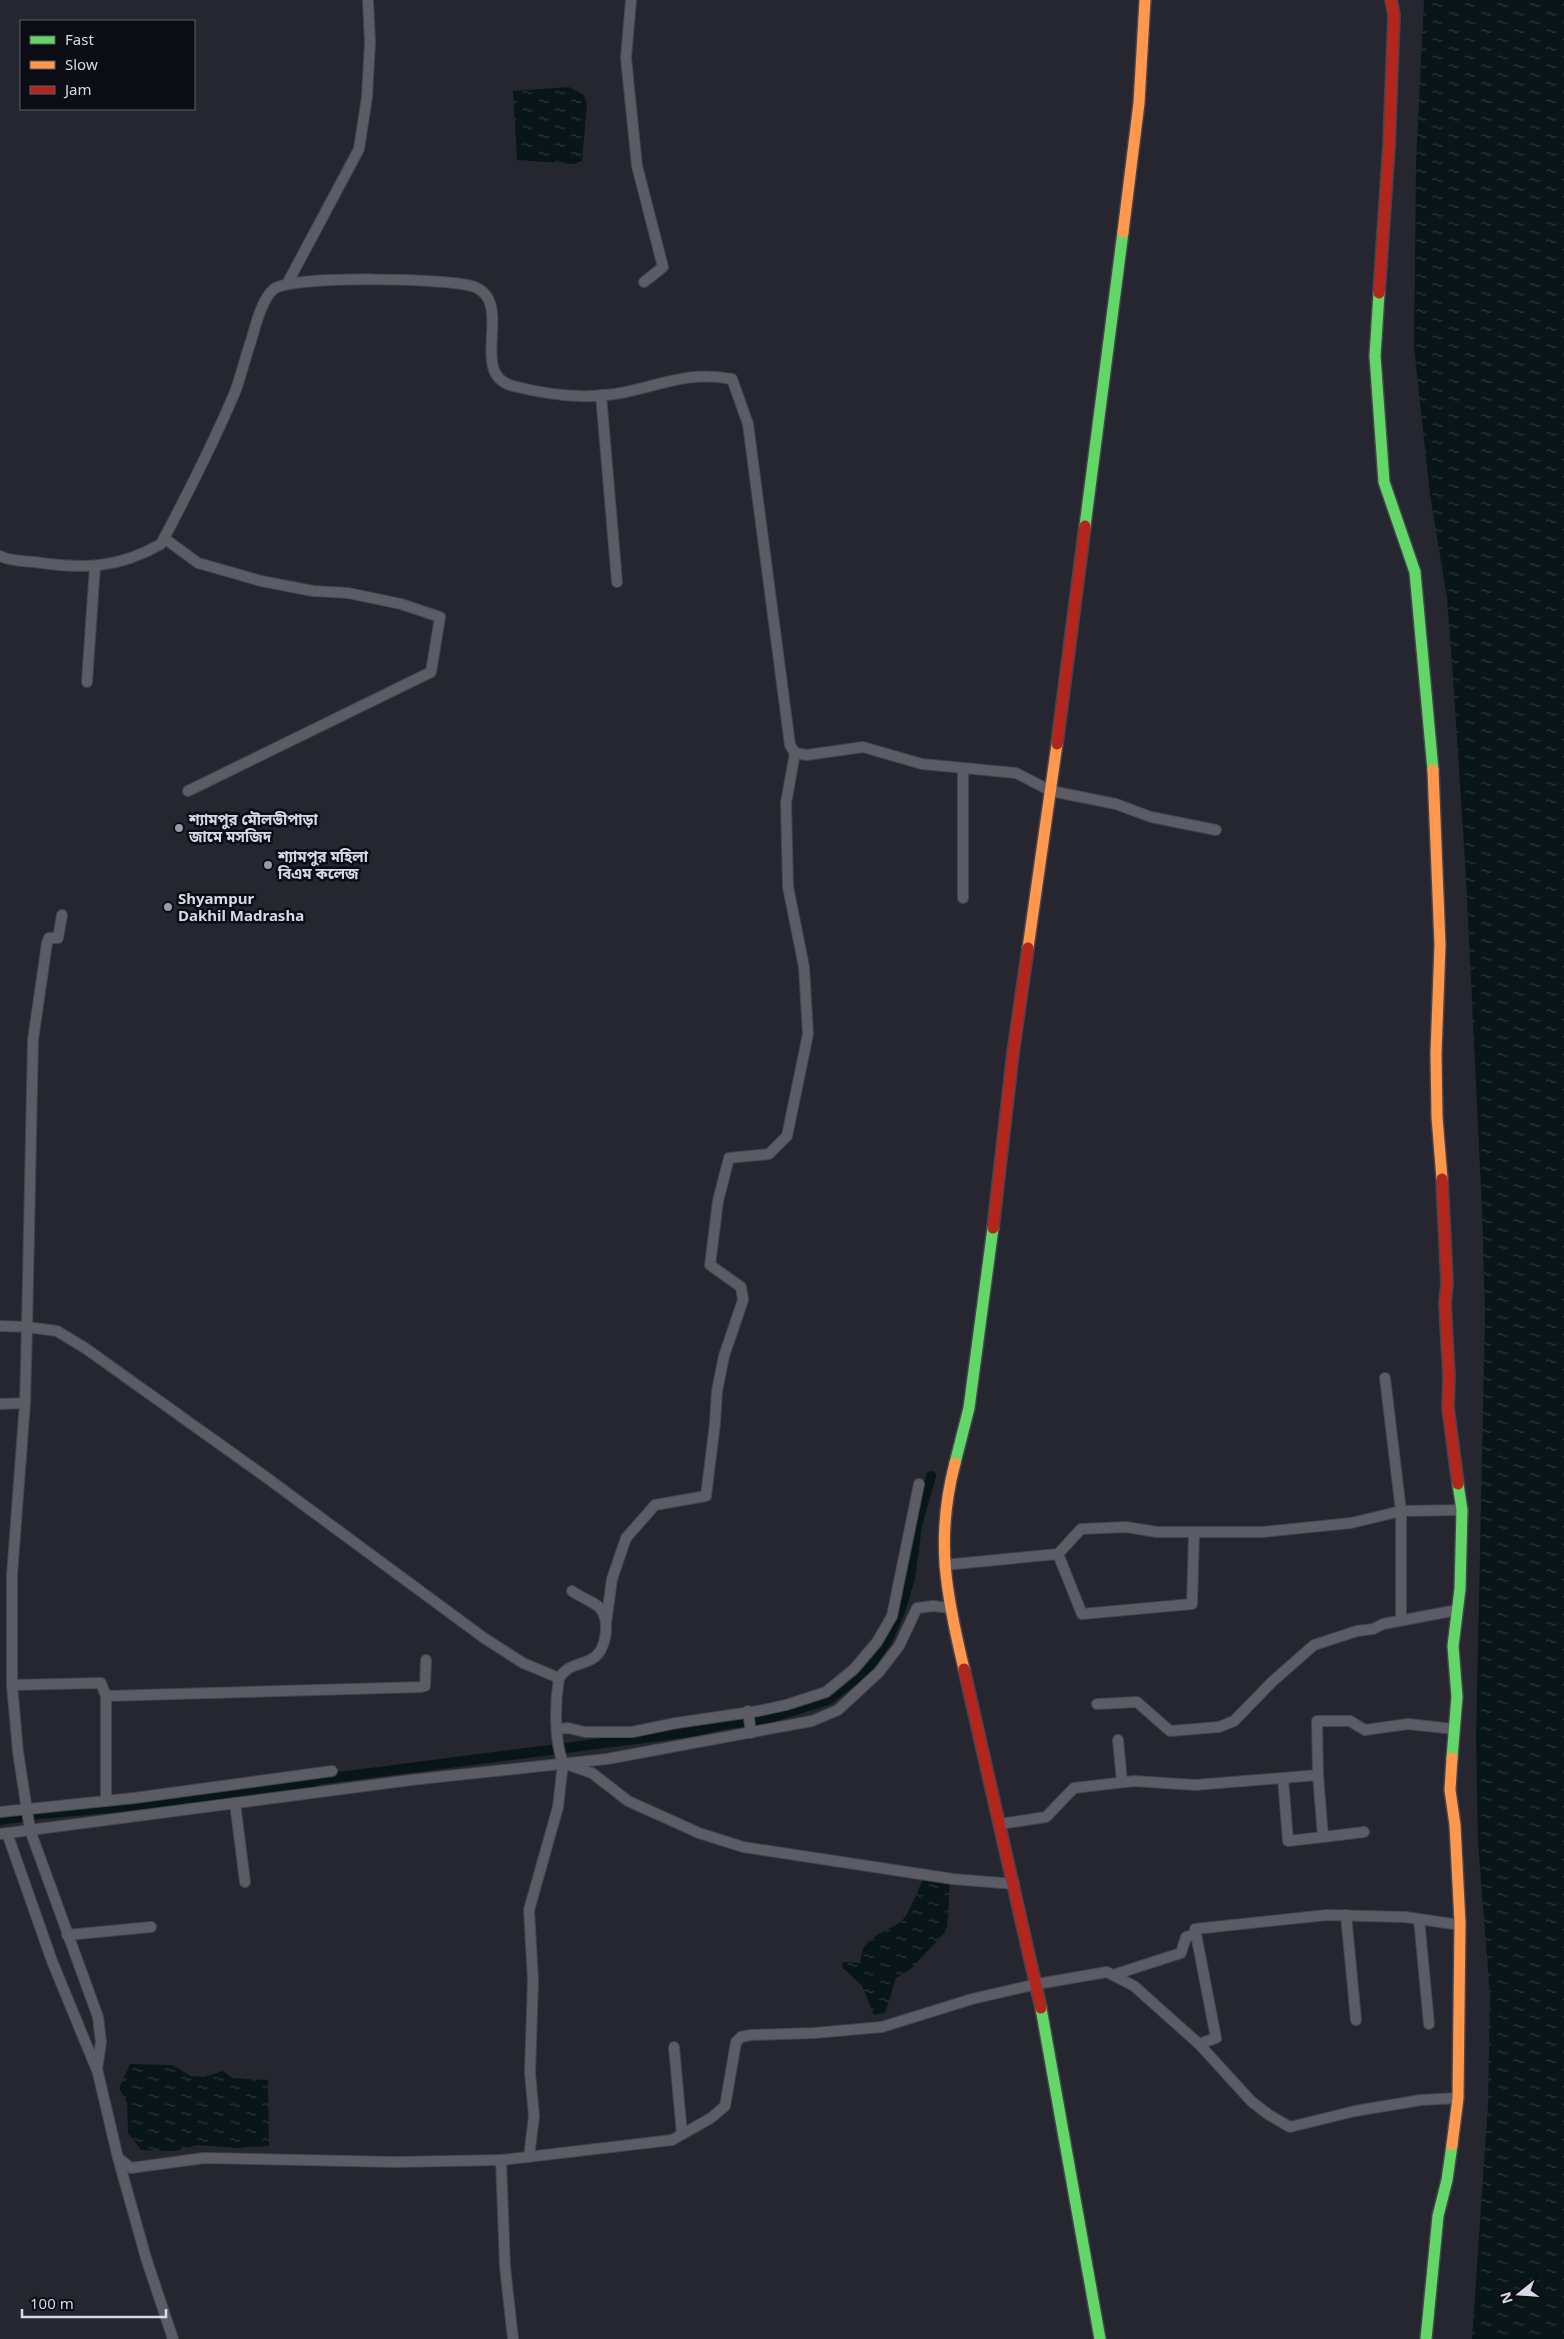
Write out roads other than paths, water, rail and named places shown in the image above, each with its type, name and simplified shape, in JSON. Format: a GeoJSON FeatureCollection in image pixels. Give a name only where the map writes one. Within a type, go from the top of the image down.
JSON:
{"type":"FeatureCollection","features":[{"type":"Feature","properties":{"kind":"street"},"geometry":{"type":"LineString","coordinates":[[287,284],[359,149],[367,97],[370,42],[368,0]]}},
{"type":"Feature","properties":{"kind":"street"},"geometry":{"type":"LineString","coordinates":[[631,0],[626,58],[637,166],[663,267],[644,282]]}},
{"type":"Feature","properties":{"kind":"street"},"geometry":{"type":"LineString","coordinates":[[1100,2339],[1038,1984],[951,1608],[944,1565],[943,1530],[949,1485],[969,1408],[984,1309],[1013,1053],[1051,791],[1139,103],[1146,0]]}},
{"type":"Feature","properties":{"kind":"street"},"geometry":{"type":"LineString","coordinates":[[1391,0],[1394,15],[1389,146],[1375,356],[1384,482],[1416,572],[1426,699],[1432,746],[1440,945],[1436,1054],[1437,1118],[1446,1214],[1445,1304],[1449,1376],[1448,1408],[1450,1438],[1458,1474],[1462,1510],[1458,1610],[1454,1646],[1457,1697],[1450,1790],[1460,1925],[1458,2098],[1447,2180],[1438,2216],[1426,2339]]}},
{"type":"Feature","properties":{"kind":"street"},"geometry":{"type":"LineString","coordinates":[[0,556],[67,567],[109,566],[145,553],[161,544],[235,391],[259,314],[274,289],[287,284],[333,280],[446,282],[475,288],[486,295],[491,306],[492,362],[497,377],[510,386],[553,393],[601,395],[614,394],[679,378],[714,376],[732,380],[748,424],[790,745],[796,752],[807,754],[863,747],[922,764],[1016,773],[1051,791],[1116,804],[1151,817],[1216,830]]}},
{"type":"Feature","properties":{"kind":"street"},"geometry":{"type":"LineString","coordinates":[[601,395],[617,582]]}},
{"type":"Feature","properties":{"kind":"street"},"geometry":{"type":"LineString","coordinates":[[164,538],[198,563],[261,581],[312,592],[348,593],[401,604],[440,617],[432,672],[188,791]]}},
{"type":"Feature","properties":{"kind":"street"},"geometry":{"type":"LineString","coordinates":[[87,682],[96,566]]}},
{"type":"Feature","properties":{"kind":"street"},"geometry":{"type":"LineString","coordinates":[[529,2157],[534,2116],[531,2101],[530,2073],[533,1980],[529,1910],[558,1807],[562,1759],[558,1734],[556,1698],[559,1678],[567,1668],[593,1659],[603,1646],[612,1579],[626,1538],[655,1505],[706,1496],[716,1423],[717,1391],[724,1356],[743,1300],[742,1287],[710,1265],[718,1201],[729,1158],[769,1154],[787,1136],[808,1034],[804,967],[788,887],[786,803],[796,752]]}},
{"type":"Feature","properties":{"kind":"street"},"geometry":{"type":"LineString","coordinates":[[963,898],[964,768]]}},
{"type":"Feature","properties":{"kind":"street"},"geometry":{"type":"LineString","coordinates":[[62,915],[58,938],[49,938],[47,943],[33,1040],[25,1403],[12,1575],[12,1685],[25,1808],[30,1830],[98,2017],[101,2042],[97,2069]]}},
{"type":"Feature","properties":{"kind":"street"},"geometry":{"type":"LineString","coordinates":[[0,1326],[57,1331],[85,1348],[263,1475],[484,1638],[523,1663],[559,1678]]}},
{"type":"Feature","properties":{"kind":"street"},"geometry":{"type":"LineString","coordinates":[[1385,1378],[1401,1511],[1401,1620]]}},
{"type":"Feature","properties":{"kind":"street"},"geometry":{"type":"LineString","coordinates":[[0,1404],[25,1403]]}},
{"type":"Feature","properties":{"kind":"street"},"geometry":{"type":"LineString","coordinates":[[173,2339],[146,2258],[118,2158],[97,2069],[52,1961],[3,1834],[562,1759],[607,1759],[749,1721],[786,1705],[826,1692],[854,1668],[877,1642],[892,1616],[919,1484]]}},
{"type":"Feature","properties":{"kind":"street"},"geometry":{"type":"LineString","coordinates":[[944,1565],[1058,1554],[1081,1529],[1126,1527],[1157,1532],[1263,1532],[1351,1523],[1401,1511],[1462,1510]]}},
{"type":"Feature","properties":{"kind":"street"},"geometry":{"type":"LineString","coordinates":[[1058,1554],[1082,1614],[1192,1604],[1194,1532]]}},
{"type":"Feature","properties":{"kind":"street"},"geometry":{"type":"LineString","coordinates":[[572,1591],[599,1607],[606,1622]]}},
{"type":"Feature","properties":{"kind":"street"},"geometry":{"type":"LineString","coordinates":[[558,1734],[568,1728],[585,1732],[632,1732],[749,1721],[812,1721],[838,1710],[879,1672],[899,1646],[917,1608],[933,1606],[951,1608]]}},
{"type":"Feature","properties":{"kind":"street"},"geometry":{"type":"LineString","coordinates":[[1097,1704],[1137,1702],[1170,1731],[1219,1727],[1234,1721],[1273,1681],[1314,1646],[1401,1620],[1458,1610]]}},
{"type":"Feature","properties":{"kind":"street"},"geometry":{"type":"LineString","coordinates":[[106,1696],[421,1688],[425,1686],[426,1660]]}},
{"type":"Feature","properties":{"kind":"street"},"geometry":{"type":"LineString","coordinates":[[12,1685],[101,1683],[106,1696],[106,1801]]}},
{"type":"Feature","properties":{"kind":"street"},"geometry":{"type":"LineString","coordinates":[[1323,1837],[1318,1775],[1317,1721],[1350,1721],[1365,1730],[1408,1724],[1454,1729]]}},
{"type":"Feature","properties":{"kind":"street"},"geometry":{"type":"LineString","coordinates":[[1118,1740],[1122,1782]]}},
{"type":"Feature","properties":{"kind":"street"},"geometry":{"type":"LineString","coordinates":[[562,1759],[592,1774],[628,1801],[699,1833],[742,1847],[953,1879],[1014,1884]]}},
{"type":"Feature","properties":{"kind":"street"},"geometry":{"type":"LineString","coordinates":[[0,1812],[106,1801],[332,1771]]}},
{"type":"Feature","properties":{"kind":"street"},"geometry":{"type":"LineString","coordinates":[[1000,1824],[1046,1817],[1074,1788],[1122,1782],[1195,1785],[1318,1775]]}},
{"type":"Feature","properties":{"kind":"street"},"geometry":{"type":"LineString","coordinates":[[1283,1778],[1288,1841],[1364,1832]]}},
{"type":"Feature","properties":{"kind":"street"},"geometry":{"type":"LineString","coordinates":[[235,1803],[245,1882]]}},
{"type":"Feature","properties":{"kind":"street"},"geometry":{"type":"LineString","coordinates":[[1199,2044],[1216,2038],[1196,1929],[1265,1923],[1296,1917],[1346,1915],[1419,1919],[1460,1925]]}},
{"type":"Feature","properties":{"kind":"street"},"geometry":{"type":"LineString","coordinates":[[1346,1915],[1356,2020]]}},
{"type":"Feature","properties":{"kind":"street"},"geometry":{"type":"LineString","coordinates":[[1419,1919],[1429,2024]]}},
{"type":"Feature","properties":{"kind":"street"},"geometry":{"type":"LineString","coordinates":[[67,1935],[151,1927]]}},
{"type":"Feature","properties":{"kind":"street"},"geometry":{"type":"LineString","coordinates":[[1113,1975],[1181,1953],[1186,1937],[1196,1934]]}},
{"type":"Feature","properties":{"kind":"street"},"geometry":{"type":"LineString","coordinates":[[118,2158],[131,2168],[204,2158],[396,2162],[501,2160],[637,2146],[672,2140],[711,2118],[725,2106],[736,2042],[741,2037],[882,2027],[972,1999],[1038,1984],[1107,1972],[1134,1986],[1199,2044],[1252,2100],[1275,2119],[1290,2127],[1355,2111],[1421,2100],[1458,2098]]}},
{"type":"Feature","properties":{"kind":"street"},"geometry":{"type":"LineString","coordinates":[[674,2046],[682,2134]]}},
{"type":"Feature","properties":{"kind":"street"},"geometry":{"type":"LineString","coordinates":[[501,2160],[500,2182],[504,2202],[505,2267],[513,2339]]}},
{"type":"Feature","properties":{"kind":"water"},"geometry":{"type":"Polygon","coordinates":[[[1424,0],[1564,0],[1564,2339],[1472,2339],[1488,2104],[1490,1995],[1478,1843],[1476,1738],[1485,1316],[1482,1209],[1466,878],[1453,677],[1447,598],[1430,495],[1414,347],[1416,163],[1424,0]]]}},
{"type":"Feature","properties":{"kind":"water"},"geometry":{"type":"Polygon","coordinates":[[[569,87],[584,95],[587,104],[582,161],[574,164],[517,160],[513,91],[569,87]]]}},
{"type":"Feature","properties":{"kind":"water"},"geometry":{"type":"Polygon","coordinates":[[[924,1878],[950,1883],[947,1930],[911,1969],[896,1978],[885,2013],[874,2015],[862,1986],[842,1967],[843,1962],[861,1963],[861,1955],[868,1942],[903,1920],[924,1878]]]}},
{"type":"Feature","properties":{"kind":"water"},"geometry":{"type":"Polygon","coordinates":[[[130,2064],[172,2065],[191,2076],[204,2077],[223,2071],[232,2078],[268,2080],[269,2146],[238,2148],[197,2145],[175,2151],[141,2150],[128,2133],[127,2102],[119,2088],[130,2064]]]}},
{"type":"Feature","properties":{"kind":"waterway"},"geometry":{"type":"LineString","coordinates":[[308,1781],[690,1732],[726,1724],[763,1720],[828,1700],[868,1669],[887,1641],[900,1612],[910,1578],[917,1525],[931,1476]]}},
{"type":"Feature","properties":{"kind":"waterway"},"geometry":{"type":"LineString","coordinates":[[0,1820],[40,1814],[155,1804],[314,1782]]}},
{"type":"Feature","properties":{"kind":"place","name":"শ্যামপুর মৌলভীপাড়া জামে মসজিদ"},"geometry":{"type":"Point","coordinates":[179,828]}},
{"type":"Feature","properties":{"kind":"place","name":"শ্যামপুর মহিলা বিএম কলেজ"},"geometry":{"type":"Point","coordinates":[268,865]}},
{"type":"Feature","properties":{"kind":"place","name":"Shyampur Dakhil Madrasha"},"geometry":{"type":"Point","coordinates":[168,907]}}]}
